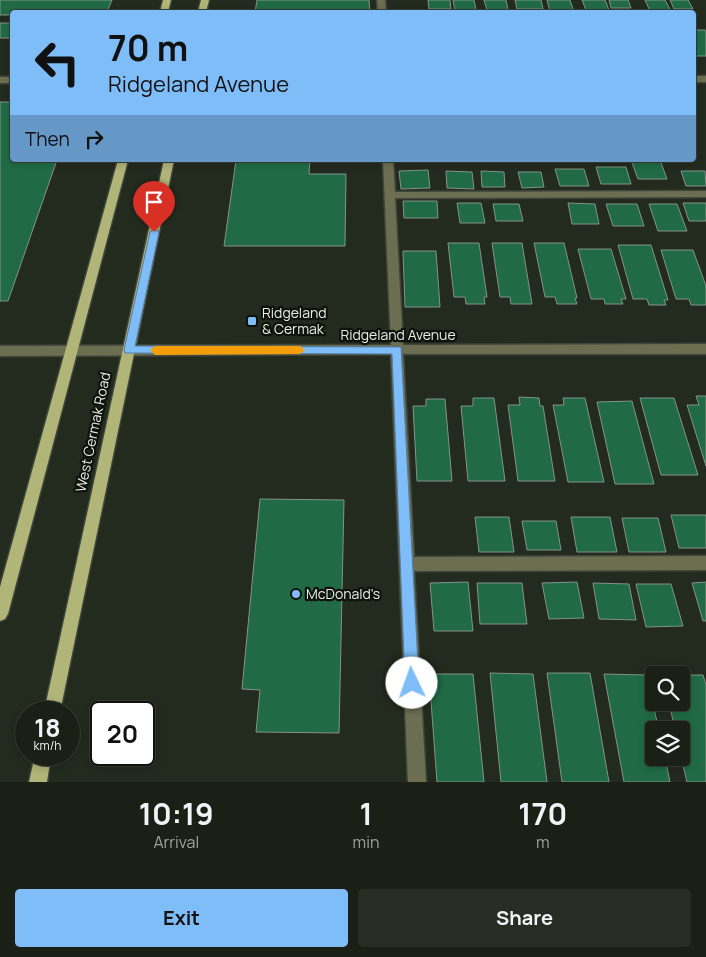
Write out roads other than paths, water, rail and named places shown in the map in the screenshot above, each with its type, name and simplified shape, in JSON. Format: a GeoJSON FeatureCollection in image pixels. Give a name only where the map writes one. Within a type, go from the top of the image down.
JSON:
{"type":"FeatureCollection","features":[{"type":"Feature","properties":{"kind":"main road"},"geometry":{"type":"LineString","coordinates":[[0,614],[122,162]]}},
{"type":"Feature","properties":{"kind":"main road","name":"West Cermak Road"},"geometry":{"type":"LineString","coordinates":[[54,701],[169,162]]}},
{"type":"Feature","properties":{"kind":"main road"},"geometry":{"type":"LineString","coordinates":[[38,782],[41,766]]}},
{"type":"Feature","properties":{"kind":"street"},"geometry":{"type":"LineString","coordinates":[[388,162],[417,782]]}},
{"type":"Feature","properties":{"kind":"street"},"geometry":{"type":"LineString","coordinates":[[390,195],[706,194]]}},
{"type":"Feature","properties":{"kind":"street","name":"Ridgeland Avenue"},"geometry":{"type":"LineString","coordinates":[[0,351],[706,348]]}},
{"type":"Feature","properties":{"kind":"street"},"geometry":{"type":"LineString","coordinates":[[407,564],[706,563]]}},
{"type":"Feature","properties":{"kind":"place","name":"Ridgeland & Cermak"},"geometry":{"type":"Point","coordinates":[252,321]}},
{"type":"Feature","properties":{"kind":"place","name":"McDonald's"},"geometry":{"type":"Point","coordinates":[296,594]}}]}
